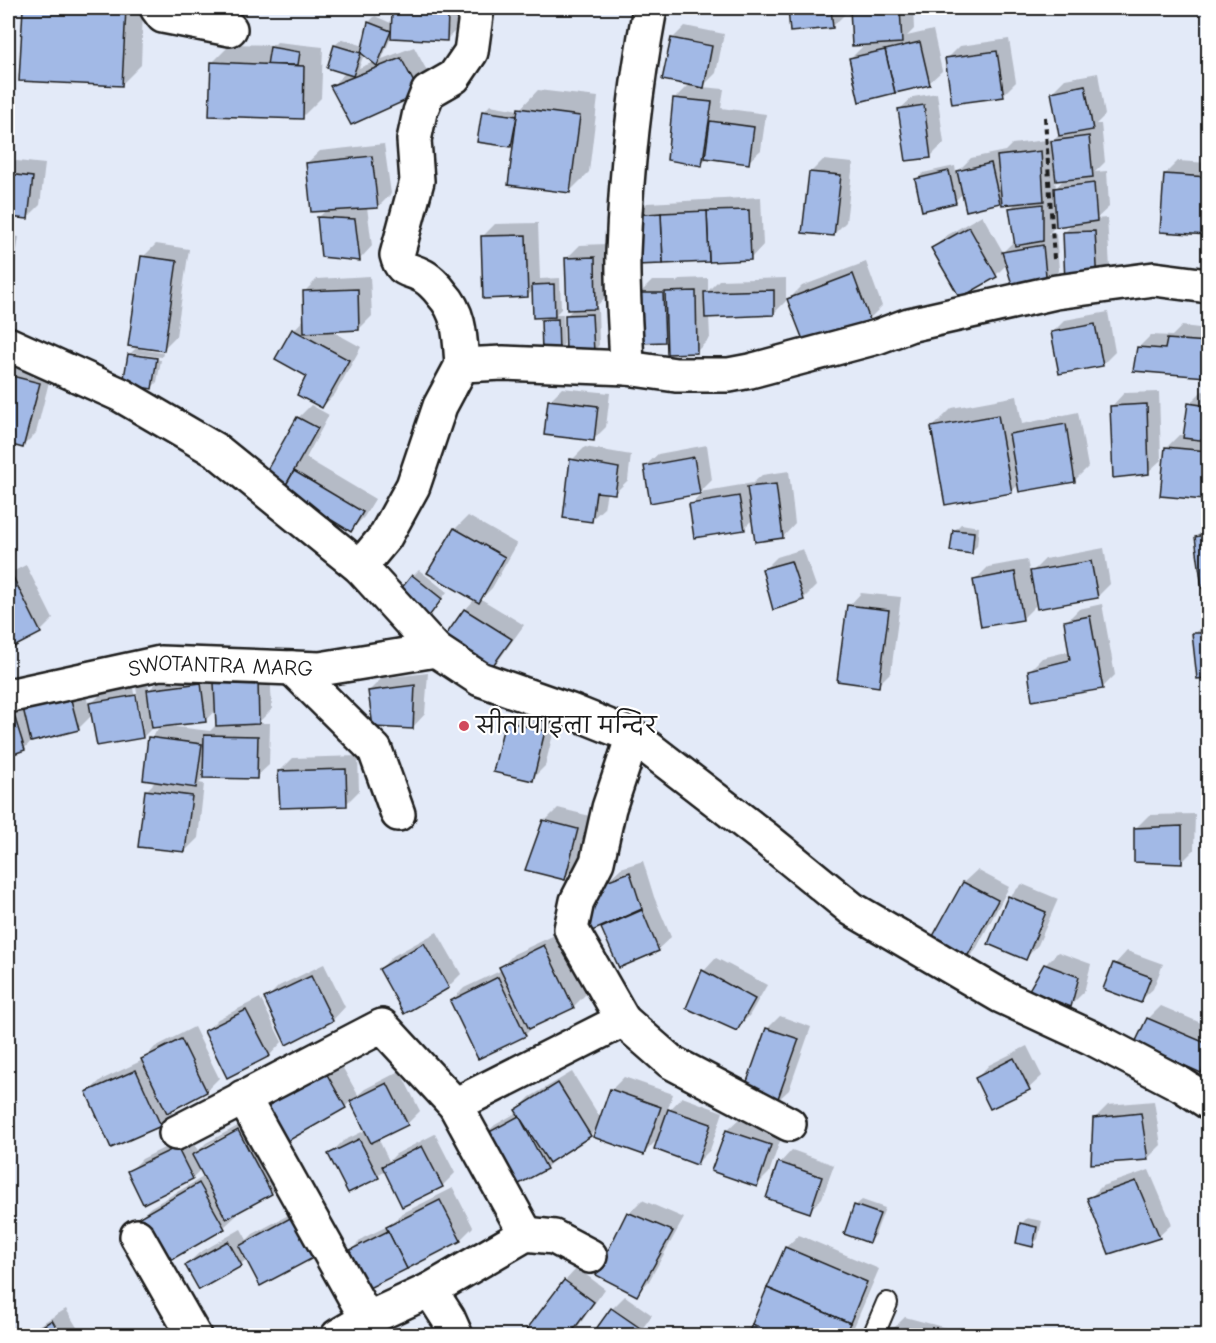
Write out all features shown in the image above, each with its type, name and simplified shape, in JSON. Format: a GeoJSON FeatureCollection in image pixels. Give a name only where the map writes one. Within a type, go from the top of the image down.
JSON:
{"type":"FeatureCollection","features":[{"type":"Feature","properties":{"kind":"street"},"geometry":{"type":"LineString","coordinates":[[158,8],[163,16],[230,29]]}},
{"type":"Feature","properties":{"kind":"street"},"geometry":{"type":"LineString","coordinates":[[360,567],[385,537],[412,486],[440,406],[462,366],[459,322],[444,295],[423,275],[404,269],[399,264],[398,255],[417,181],[414,140],[420,112],[428,92],[454,77],[471,52],[477,8]]}},
{"type":"Feature","properties":{"kind":"street"},"geometry":{"type":"LineString","coordinates":[[627,368],[623,256],[627,182],[638,74],[650,8]]}},
{"type":"Feature","properties":{"kind":"street"},"geometry":{"type":"LineString","coordinates":[[462,366],[503,363],[627,368],[676,375],[729,375],[877,337],[909,325],[1056,292],[1154,279],[1209,286]]}},
{"type":"Feature","properties":{"kind":"street"},"geometry":{"type":"LineString","coordinates":[[8,344],[121,395],[217,451],[360,567],[436,650],[480,679],[633,736],[852,909],[1001,996],[1102,1043],[1182,1084],[1209,1102]]}},
{"type":"Feature","properties":{"kind":"street","name":"SWOTANTRA MARG"},"geometry":{"type":"LineString","coordinates":[[8,696],[160,663],[320,669],[436,650]]}},
{"type":"Feature","properties":{"kind":"street"},"geometry":{"type":"LineString","coordinates":[[292,668],[375,750],[398,814]]}},
{"type":"Feature","properties":{"kind":"street"},"geometry":{"type":"LineString","coordinates":[[633,736],[609,808],[597,862],[577,901],[571,929],[623,1020],[671,1062],[789,1124]]}},
{"type":"Feature","properties":{"kind":"street"},"geometry":{"type":"LineString","coordinates":[[455,1105],[623,1020]]}},
{"type":"Feature","properties":{"kind":"street"},"geometry":{"type":"LineString","coordinates":[[176,1133],[382,1026],[455,1105],[526,1234]]}},
{"type":"Feature","properties":{"kind":"street"},"geometry":{"type":"LineString","coordinates":[[243,1097],[367,1319]]}},
{"type":"Feature","properties":{"kind":"street"},"geometry":{"type":"LineString","coordinates":[[338,1335],[430,1290],[526,1234],[554,1237],[590,1256]]}},
{"type":"Feature","properties":{"kind":"street"},"geometry":{"type":"LineString","coordinates":[[137,1236],[194,1335]]}},
{"type":"Feature","properties":{"kind":"street"},"geometry":{"type":"LineString","coordinates":[[430,1290],[456,1335]]}},
{"type":"Feature","properties":{"kind":"lane"},"geometry":{"type":"LineString","coordinates":[[873,1335],[887,1303]]}},
{"type":"Feature","properties":{"kind":"path"},"geometry":{"type":"LineString","coordinates":[[1045,117],[1056,292]]}},
{"type":"Feature","properties":{"kind":"building"},"geometry":{"type":"Polygon","coordinates":[[[23,8],[126,8],[122,86],[19,81],[23,8]]]}},
{"type":"Feature","properties":{"kind":"building"},"geometry":{"type":"Polygon","coordinates":[[[788,8],[831,8],[833,28],[790,32],[788,8]]]}},
{"type":"Feature","properties":{"kind":"building"},"geometry":{"type":"Polygon","coordinates":[[[850,8],[900,8],[902,43],[852,46],[850,8]]]}},
{"type":"Feature","properties":{"kind":"building"},"geometry":{"type":"Polygon","coordinates":[[[392,11],[448,13],[447,41],[391,38],[392,11]]]}},
{"type":"Feature","properties":{"kind":"building"},"geometry":{"type":"Polygon","coordinates":[[[368,22],[391,31],[377,66],[361,53],[368,22]]]}},
{"type":"Feature","properties":{"kind":"building"},"geometry":{"type":"Polygon","coordinates":[[[671,38],[712,46],[704,88],[662,80],[671,38]]]}},
{"type":"Feature","properties":{"kind":"building"},"geometry":{"type":"Polygon","coordinates":[[[920,42],[930,85],[895,93],[885,50],[920,42]]]}},
{"type":"Feature","properties":{"kind":"building"},"geometry":{"type":"Polygon","coordinates":[[[334,45],[361,53],[353,76],[327,68],[334,45]]]}},
{"type":"Feature","properties":{"kind":"building"},"geometry":{"type":"Polygon","coordinates":[[[270,47],[300,52],[298,65],[267,65],[270,47]]]}},
{"type":"Feature","properties":{"kind":"building"},"geometry":{"type":"Polygon","coordinates":[[[885,50],[895,93],[859,102],[849,58],[885,50]]]}},
{"type":"Feature","properties":{"kind":"building"},"geometry":{"type":"Polygon","coordinates":[[[997,51],[1004,97],[952,104],[945,58],[997,51]]]}},
{"type":"Feature","properties":{"kind":"building"},"geometry":{"type":"Polygon","coordinates":[[[401,58],[420,94],[351,125],[330,86],[401,58]]]}},
{"type":"Feature","properties":{"kind":"building"},"geometry":{"type":"Polygon","coordinates":[[[211,62],[304,66],[303,119],[209,116],[211,62]]]}},
{"type":"Feature","properties":{"kind":"building"},"geometry":{"type":"Polygon","coordinates":[[[1085,85],[1093,130],[1059,136],[1051,92],[1085,85]]]}},
{"type":"Feature","properties":{"kind":"building"},"geometry":{"type":"Polygon","coordinates":[[[673,98],[712,102],[702,166],[667,160],[673,98]]]}},
{"type":"Feature","properties":{"kind":"building"},"geometry":{"type":"Polygon","coordinates":[[[924,105],[931,158],[906,161],[898,109],[924,105]]]}},
{"type":"Feature","properties":{"kind":"building"},"geometry":{"type":"Polygon","coordinates":[[[518,108],[580,116],[570,193],[508,185],[518,108]]]}},
{"type":"Feature","properties":{"kind":"building"},"geometry":{"type":"Polygon","coordinates":[[[482,111],[517,116],[511,147],[477,142],[482,111]]]}},
{"type":"Feature","properties":{"kind":"building"},"geometry":{"type":"Polygon","coordinates":[[[710,121],[754,127],[749,164],[705,158],[710,121]]]}},
{"type":"Feature","properties":{"kind":"building"},"geometry":{"type":"Polygon","coordinates":[[[1089,136],[1093,177],[1056,181],[1051,141],[1089,136]]]}},
{"type":"Feature","properties":{"kind":"building"},"geometry":{"type":"Polygon","coordinates":[[[1041,151],[1044,201],[1002,205],[997,156],[1041,151]]]}},
{"type":"Feature","properties":{"kind":"building"},"geometry":{"type":"Polygon","coordinates":[[[372,156],[378,208],[311,212],[306,163],[372,156]]]}},
{"type":"Feature","properties":{"kind":"building"},"geometry":{"type":"Polygon","coordinates":[[[991,163],[1000,203],[966,211],[957,171],[991,163]]]}},
{"type":"Feature","properties":{"kind":"building"},"geometry":{"type":"Polygon","coordinates":[[[949,171],[956,203],[922,211],[915,179],[949,171]]]}},
{"type":"Feature","properties":{"kind":"building"},"geometry":{"type":"Polygon","coordinates":[[[809,172],[841,175],[834,236],[802,233],[809,172]]]}},
{"type":"Feature","properties":{"kind":"building"},"geometry":{"type":"Polygon","coordinates":[[[8,174],[33,177],[28,219],[8,217],[8,174]]]}},
{"type":"Feature","properties":{"kind":"building"},"geometry":{"type":"Polygon","coordinates":[[[1164,174],[1208,177],[1208,235],[1160,232],[1164,174]]]}},
{"type":"Feature","properties":{"kind":"building"},"geometry":{"type":"Polygon","coordinates":[[[1094,183],[1097,221],[1056,227],[1054,188],[1094,183]]]}},
{"type":"Feature","properties":{"kind":"building"},"geometry":{"type":"Polygon","coordinates":[[[1043,204],[1043,241],[1015,246],[1009,208],[1043,204]]]}},
{"type":"Feature","properties":{"kind":"building"},"geometry":{"type":"Polygon","coordinates":[[[749,210],[751,260],[709,262],[707,211],[749,210]]]}},
{"type":"Feature","properties":{"kind":"building"},"geometry":{"type":"Polygon","coordinates":[[[707,211],[709,262],[663,264],[661,213],[707,211]]]}},
{"type":"Feature","properties":{"kind":"building"},"geometry":{"type":"Polygon","coordinates":[[[661,213],[663,264],[635,265],[632,215],[661,213]]]}},
{"type":"Feature","properties":{"kind":"building"},"geometry":{"type":"Polygon","coordinates":[[[317,217],[355,219],[360,261],[321,257],[317,217]]]}},
{"type":"Feature","properties":{"kind":"building"},"geometry":{"type":"Polygon","coordinates":[[[969,227],[997,277],[960,298],[931,248],[969,227]]]}},
{"type":"Feature","properties":{"kind":"building"},"geometry":{"type":"Polygon","coordinates":[[[1095,231],[1098,283],[1065,284],[1063,232],[1095,231]]]}},
{"type":"Feature","properties":{"kind":"building"},"geometry":{"type":"Polygon","coordinates":[[[526,235],[528,297],[483,299],[481,236],[526,235]]]}},
{"type":"Feature","properties":{"kind":"building"},"geometry":{"type":"Polygon","coordinates":[[[1043,245],[1047,285],[1014,291],[1002,252],[1043,245]]]}},
{"type":"Feature","properties":{"kind":"building"},"geometry":{"type":"Polygon","coordinates":[[[141,256],[177,261],[164,351],[128,346],[141,256]]]}},
{"type":"Feature","properties":{"kind":"building"},"geometry":{"type":"Polygon","coordinates":[[[595,257],[596,309],[567,310],[565,258],[595,257]]]}},
{"type":"Feature","properties":{"kind":"building"},"geometry":{"type":"Polygon","coordinates":[[[853,274],[870,320],[805,345],[787,299],[853,274]]]}},
{"type":"Feature","properties":{"kind":"building"},"geometry":{"type":"Polygon","coordinates":[[[554,284],[555,317],[533,318],[532,285],[554,284]]]}},
{"type":"Feature","properties":{"kind":"building"},"geometry":{"type":"Polygon","coordinates":[[[358,289],[359,330],[304,333],[303,291],[358,289]]]}},
{"type":"Feature","properties":{"kind":"building"},"geometry":{"type":"Polygon","coordinates":[[[774,290],[774,315],[705,318],[704,292],[774,290]]]}},
{"type":"Feature","properties":{"kind":"building"},"geometry":{"type":"Polygon","coordinates":[[[696,291],[697,353],[667,354],[665,292],[696,291]]]}},
{"type":"Feature","properties":{"kind":"building"},"geometry":{"type":"Polygon","coordinates":[[[637,293],[663,293],[665,342],[639,343],[637,293]]]}},
{"type":"Feature","properties":{"kind":"building"},"geometry":{"type":"Polygon","coordinates":[[[592,314],[594,352],[566,353],[565,315],[592,314]]]}},
{"type":"Feature","properties":{"kind":"building"},"geometry":{"type":"Polygon","coordinates":[[[558,319],[559,352],[542,352],[541,320],[558,319]]]}},
{"type":"Feature","properties":{"kind":"building"},"geometry":{"type":"Polygon","coordinates":[[[1095,324],[1103,366],[1059,374],[1051,332],[1095,324]]]}},
{"type":"Feature","properties":{"kind":"building"},"geometry":{"type":"Polygon","coordinates":[[[292,329],[349,360],[322,408],[297,395],[306,376],[275,359],[292,329]]]}},
{"type":"Feature","properties":{"kind":"building"},"geometry":{"type":"Polygon","coordinates":[[[1167,339],[1208,342],[1206,377],[1133,371],[1137,347],[1165,349],[1167,339]]]}},
{"type":"Feature","properties":{"kind":"building"},"geometry":{"type":"Polygon","coordinates":[[[128,354],[157,358],[152,389],[123,384],[128,354]]]}},
{"type":"Feature","properties":{"kind":"building"},"geometry":{"type":"Polygon","coordinates":[[[8,375],[40,383],[23,448],[8,444],[8,375]]]}},
{"type":"Feature","properties":{"kind":"building"},"geometry":{"type":"Polygon","coordinates":[[[548,400],[598,406],[594,441],[544,435],[548,400]]]}},
{"type":"Feature","properties":{"kind":"building"},"geometry":{"type":"Polygon","coordinates":[[[1188,403],[1208,406],[1208,441],[1183,438],[1188,403]]]}},
{"type":"Feature","properties":{"kind":"building"},"geometry":{"type":"Polygon","coordinates":[[[1147,404],[1149,474],[1113,478],[1110,406],[1147,404]]]}},
{"type":"Feature","properties":{"kind":"building"},"geometry":{"type":"Polygon","coordinates":[[[998,415],[1012,493],[945,505],[931,427],[998,415]]]}},
{"type":"Feature","properties":{"kind":"building"},"geometry":{"type":"Polygon","coordinates":[[[297,417],[318,428],[283,490],[263,477],[297,417]]]}},
{"type":"Feature","properties":{"kind":"building"},"geometry":{"type":"Polygon","coordinates":[[[1066,424],[1075,482],[1019,492],[1009,434],[1066,424]]]}},
{"type":"Feature","properties":{"kind":"building"},"geometry":{"type":"Polygon","coordinates":[[[1165,447],[1208,451],[1204,500],[1160,496],[1165,447]]]}},
{"type":"Feature","properties":{"kind":"building"},"geometry":{"type":"Polygon","coordinates":[[[694,457],[700,494],[650,503],[644,466],[694,457]]]}},
{"type":"Feature","properties":{"kind":"building"},"geometry":{"type":"Polygon","coordinates":[[[570,459],[619,468],[615,494],[596,492],[592,522],[563,518],[570,459]]]}},
{"type":"Feature","properties":{"kind":"building"},"geometry":{"type":"Polygon","coordinates":[[[294,471],[363,512],[351,532],[283,490],[294,471]]]}},
{"type":"Feature","properties":{"kind":"building"},"geometry":{"type":"Polygon","coordinates":[[[776,484],[783,538],[755,542],[747,487],[776,484]]]}},
{"type":"Feature","properties":{"kind":"building"},"geometry":{"type":"Polygon","coordinates":[[[739,496],[745,530],[694,538],[689,504],[739,496]]]}},
{"type":"Feature","properties":{"kind":"building"},"geometry":{"type":"Polygon","coordinates":[[[454,528],[505,557],[479,603],[427,573],[454,528]]]}},
{"type":"Feature","properties":{"kind":"building"},"geometry":{"type":"Polygon","coordinates":[[[953,530],[974,532],[972,554],[950,551],[953,530]]]}},
{"type":"Feature","properties":{"kind":"building"},"geometry":{"type":"Polygon","coordinates":[[[1208,534],[1208,587],[1202,588],[1195,537],[1208,534]]]}},
{"type":"Feature","properties":{"kind":"building"},"geometry":{"type":"Polygon","coordinates":[[[791,561],[804,600],[773,610],[762,569],[791,561]]]}},
{"type":"Feature","properties":{"kind":"building"},"geometry":{"type":"Polygon","coordinates":[[[1091,561],[1098,598],[1037,609],[1030,571],[1091,561]]]}},
{"type":"Feature","properties":{"kind":"building"},"geometry":{"type":"Polygon","coordinates":[[[1015,572],[1023,620],[981,627],[973,580],[1015,572]]]}},
{"type":"Feature","properties":{"kind":"building"},"geometry":{"type":"Polygon","coordinates":[[[412,575],[442,599],[427,619],[396,595],[412,575]]]}},
{"type":"Feature","properties":{"kind":"building"},"geometry":{"type":"Polygon","coordinates":[[[13,577],[41,633],[8,650],[8,580],[13,577]]]}},
{"type":"Feature","properties":{"kind":"building"},"geometry":{"type":"Polygon","coordinates":[[[847,605],[889,610],[879,687],[837,681],[847,605]]]}},
{"type":"Feature","properties":{"kind":"building"},"geometry":{"type":"Polygon","coordinates":[[[464,609],[512,639],[486,675],[439,645],[464,609]]]}},
{"type":"Feature","properties":{"kind":"building"},"geometry":{"type":"Polygon","coordinates":[[[1090,616],[1103,689],[1032,701],[1028,670],[1070,660],[1064,621],[1090,616]]]}},
{"type":"Feature","properties":{"kind":"building"},"geometry":{"type":"Polygon","coordinates":[[[1192,633],[1208,633],[1208,678],[1197,679],[1192,633]]]}},
{"type":"Feature","properties":{"kind":"building"},"geometry":{"type":"Polygon","coordinates":[[[258,681],[259,724],[216,726],[214,683],[258,681]]]}},
{"type":"Feature","properties":{"kind":"building"},"geometry":{"type":"Polygon","coordinates":[[[201,683],[206,722],[152,728],[147,690],[201,683]]]}},
{"type":"Feature","properties":{"kind":"building"},"geometry":{"type":"Polygon","coordinates":[[[415,685],[413,729],[373,727],[368,691],[415,685]]]}},
{"type":"Feature","properties":{"kind":"building"},"geometry":{"type":"Polygon","coordinates":[[[136,695],[143,738],[97,746],[89,703],[136,695]]]}},
{"type":"Feature","properties":{"kind":"building"},"geometry":{"type":"Polygon","coordinates":[[[70,696],[79,730],[31,742],[23,708],[70,696]]]}},
{"type":"Feature","properties":{"kind":"building"},"geometry":{"type":"Polygon","coordinates":[[[14,715],[25,750],[8,756],[8,717],[14,715]]]}},
{"type":"Feature","properties":{"kind":"building"},"geometry":{"type":"Polygon","coordinates":[[[505,721],[545,731],[533,781],[493,772],[505,721]]]}},
{"type":"Feature","properties":{"kind":"building"},"geometry":{"type":"Polygon","coordinates":[[[204,735],[258,736],[257,779],[203,778],[204,735]]]}},
{"type":"Feature","properties":{"kind":"building"},"geometry":{"type":"Polygon","coordinates":[[[148,737],[202,744],[196,788],[143,780],[148,737]]]}},
{"type":"Feature","properties":{"kind":"building"},"geometry":{"type":"Polygon","coordinates":[[[346,769],[347,806],[280,808],[278,771],[346,769]]]}},
{"type":"Feature","properties":{"kind":"building"},"geometry":{"type":"Polygon","coordinates":[[[145,790],[192,796],[185,852],[138,847],[145,790]]]}},
{"type":"Feature","properties":{"kind":"building"},"geometry":{"type":"Polygon","coordinates":[[[543,820],[578,829],[565,880],[525,870],[543,820]]]}},
{"type":"Feature","properties":{"kind":"building"},"geometry":{"type":"Polygon","coordinates":[[[1182,826],[1182,864],[1134,862],[1134,828],[1182,826]]]}},
{"type":"Feature","properties":{"kind":"building"},"geometry":{"type":"Polygon","coordinates":[[[630,872],[642,909],[583,935],[580,923],[606,881],[630,872]]]}},
{"type":"Feature","properties":{"kind":"building"},"geometry":{"type":"Polygon","coordinates":[[[963,882],[998,900],[962,966],[927,947],[963,882]]]}},
{"type":"Feature","properties":{"kind":"building"},"geometry":{"type":"Polygon","coordinates":[[[1008,896],[1046,912],[1026,960],[988,944],[1008,896]]]}},
{"type":"Feature","properties":{"kind":"building"},"geometry":{"type":"Polygon","coordinates":[[[642,910],[659,951],[619,968],[601,928],[642,910]]]}},
{"type":"Feature","properties":{"kind":"building"},"geometry":{"type":"Polygon","coordinates":[[[424,943],[449,988],[404,1014],[379,969],[424,943]]]}},
{"type":"Feature","properties":{"kind":"building"},"geometry":{"type":"Polygon","coordinates":[[[544,945],[574,1008],[529,1029],[499,967],[544,945]]]}},
{"type":"Feature","properties":{"kind":"building"},"geometry":{"type":"Polygon","coordinates":[[[1113,963],[1151,977],[1141,1003],[1103,989],[1113,963]]]}},
{"type":"Feature","properties":{"kind":"building"},"geometry":{"type":"Polygon","coordinates":[[[1044,964],[1079,977],[1071,1007],[1029,990],[1044,964]]]}},
{"type":"Feature","properties":{"kind":"building"},"geometry":{"type":"Polygon","coordinates":[[[702,970],[755,999],[737,1031],[686,1008],[702,970]]]}},
{"type":"Feature","properties":{"kind":"building"},"geometry":{"type":"Polygon","coordinates":[[[311,976],[333,1021],[286,1045],[264,998],[311,976]]]}},
{"type":"Feature","properties":{"kind":"building"},"geometry":{"type":"Polygon","coordinates":[[[498,977],[526,1036],[478,1059],[450,1001],[498,977]]]}},
{"type":"Feature","properties":{"kind":"building"},"geometry":{"type":"Polygon","coordinates":[[[246,1010],[270,1056],[227,1078],[204,1031],[246,1010]]]}},
{"type":"Feature","properties":{"kind":"building"},"geometry":{"type":"Polygon","coordinates":[[[1147,1018],[1208,1044],[1208,1059],[1201,1073],[1135,1043],[1147,1018]]]}},
{"type":"Feature","properties":{"kind":"building"},"geometry":{"type":"Polygon","coordinates":[[[766,1028],[799,1039],[776,1104],[743,1093],[766,1028]]]}},
{"type":"Feature","properties":{"kind":"building"},"geometry":{"type":"Polygon","coordinates":[[[181,1039],[207,1092],[167,1113],[141,1059],[181,1039]]]}},
{"type":"Feature","properties":{"kind":"building"},"geometry":{"type":"Polygon","coordinates":[[[1014,1058],[1030,1090],[990,1109],[975,1078],[1014,1058]]]}},
{"type":"Feature","properties":{"kind":"building"},"geometry":{"type":"Polygon","coordinates":[[[321,1064],[346,1108],[286,1142],[261,1098],[321,1064]]]}},
{"type":"Feature","properties":{"kind":"building"},"geometry":{"type":"Polygon","coordinates":[[[136,1070],[161,1126],[111,1148],[86,1092],[136,1070]]]}},
{"type":"Feature","properties":{"kind":"building"},"geometry":{"type":"Polygon","coordinates":[[[387,1083],[408,1125],[371,1143],[350,1101],[387,1083]]]}},
{"type":"Feature","properties":{"kind":"building"},"geometry":{"type":"Polygon","coordinates":[[[558,1083],[591,1136],[549,1163],[515,1110],[558,1083]]]}},
{"type":"Feature","properties":{"kind":"building"},"geometry":{"type":"Polygon","coordinates":[[[610,1089],[661,1107],[644,1155],[593,1137],[610,1089]]]}},
{"type":"Feature","properties":{"kind":"building"},"geometry":{"type":"Polygon","coordinates":[[[668,1109],[711,1124],[697,1165],[654,1149],[668,1109]]]}},
{"type":"Feature","properties":{"kind":"building"},"geometry":{"type":"Polygon","coordinates":[[[1141,1113],[1148,1160],[1091,1164],[1093,1118],[1141,1113]]]}},
{"type":"Feature","properties":{"kind":"building"},"geometry":{"type":"Polygon","coordinates":[[[519,1116],[547,1169],[508,1190],[480,1137],[519,1116]]]}},
{"type":"Feature","properties":{"kind":"building"},"geometry":{"type":"Polygon","coordinates":[[[238,1130],[272,1194],[226,1219],[192,1155],[238,1130]]]}},
{"type":"Feature","properties":{"kind":"building"},"geometry":{"type":"Polygon","coordinates":[[[726,1130],[771,1145],[757,1187],[711,1171],[726,1130]]]}},
{"type":"Feature","properties":{"kind":"building"},"geometry":{"type":"Polygon","coordinates":[[[359,1139],[379,1178],[348,1193],[328,1154],[359,1139]]]}},
{"type":"Feature","properties":{"kind":"building"},"geometry":{"type":"Polygon","coordinates":[[[422,1146],[443,1187],[402,1207],[382,1166],[422,1146]]]}},
{"type":"Feature","properties":{"kind":"building"},"geometry":{"type":"Polygon","coordinates":[[[177,1147],[193,1179],[143,1204],[127,1171],[177,1147]]]}},
{"type":"Feature","properties":{"kind":"building"},"geometry":{"type":"Polygon","coordinates":[[[778,1162],[822,1177],[810,1213],[766,1198],[778,1162]]]}},
{"type":"Feature","properties":{"kind":"building"},"geometry":{"type":"Polygon","coordinates":[[[1136,1181],[1160,1238],[1109,1254],[1087,1198],[1136,1181]]]}},
{"type":"Feature","properties":{"kind":"building"},"geometry":{"type":"Polygon","coordinates":[[[199,1183],[225,1229],[162,1265],[136,1219],[199,1183]]]}},
{"type":"Feature","properties":{"kind":"building"},"geometry":{"type":"Polygon","coordinates":[[[440,1200],[461,1241],[407,1269],[386,1227],[440,1200]]]}},
{"type":"Feature","properties":{"kind":"building"},"geometry":{"type":"Polygon","coordinates":[[[854,1205],[880,1214],[869,1243],[844,1234],[854,1205]]]}},
{"type":"Feature","properties":{"kind":"building"},"geometry":{"type":"Polygon","coordinates":[[[627,1212],[673,1231],[637,1296],[596,1275],[627,1212]]]}},
{"type":"Feature","properties":{"kind":"building"},"geometry":{"type":"Polygon","coordinates":[[[294,1216],[315,1257],[260,1286],[239,1246],[294,1216]]]}},
{"type":"Feature","properties":{"kind":"building"},"geometry":{"type":"Polygon","coordinates":[[[1020,1223],[1037,1227],[1033,1247],[1016,1243],[1020,1223]]]}},
{"type":"Feature","properties":{"kind":"building"},"geometry":{"type":"Polygon","coordinates":[[[388,1231],[407,1269],[367,1289],[348,1251],[388,1231]]]}},
{"type":"Feature","properties":{"kind":"building"},"geometry":{"type":"Polygon","coordinates":[[[228,1241],[242,1266],[199,1290],[185,1265],[228,1241]]]}},
{"type":"Feature","properties":{"kind":"building"},"geometry":{"type":"Polygon","coordinates":[[[785,1247],[867,1282],[850,1323],[767,1288],[785,1247]]]}},
{"type":"Feature","properties":{"kind":"building"},"geometry":{"type":"Polygon","coordinates":[[[564,1280],[594,1302],[569,1336],[536,1336],[527,1329],[564,1280]]]}},
{"type":"Feature","properties":{"kind":"building"},"geometry":{"type":"Polygon","coordinates":[[[767,1288],[850,1323],[844,1336],[778,1336],[752,1324],[767,1288]]]}},
{"type":"Feature","properties":{"kind":"building"},"geometry":{"type":"Polygon","coordinates":[[[611,1308],[640,1328],[635,1336],[591,1336],[611,1308]]]}},
{"type":"Feature","properties":{"kind":"building"},"geometry":{"type":"Polygon","coordinates":[[[52,1320],[61,1336],[27,1336],[52,1320]]]}},
{"type":"Feature","properties":{"kind":"building"},"geometry":{"type":"Polygon","coordinates":[[[752,1324],[778,1336],[747,1336],[752,1324]]]}},
{"type":"Feature","properties":{"kind":"place","name":"सीतापाइला मन्दिर"},"geometry":{"type":"Point","coordinates":[464,726]}}]}
